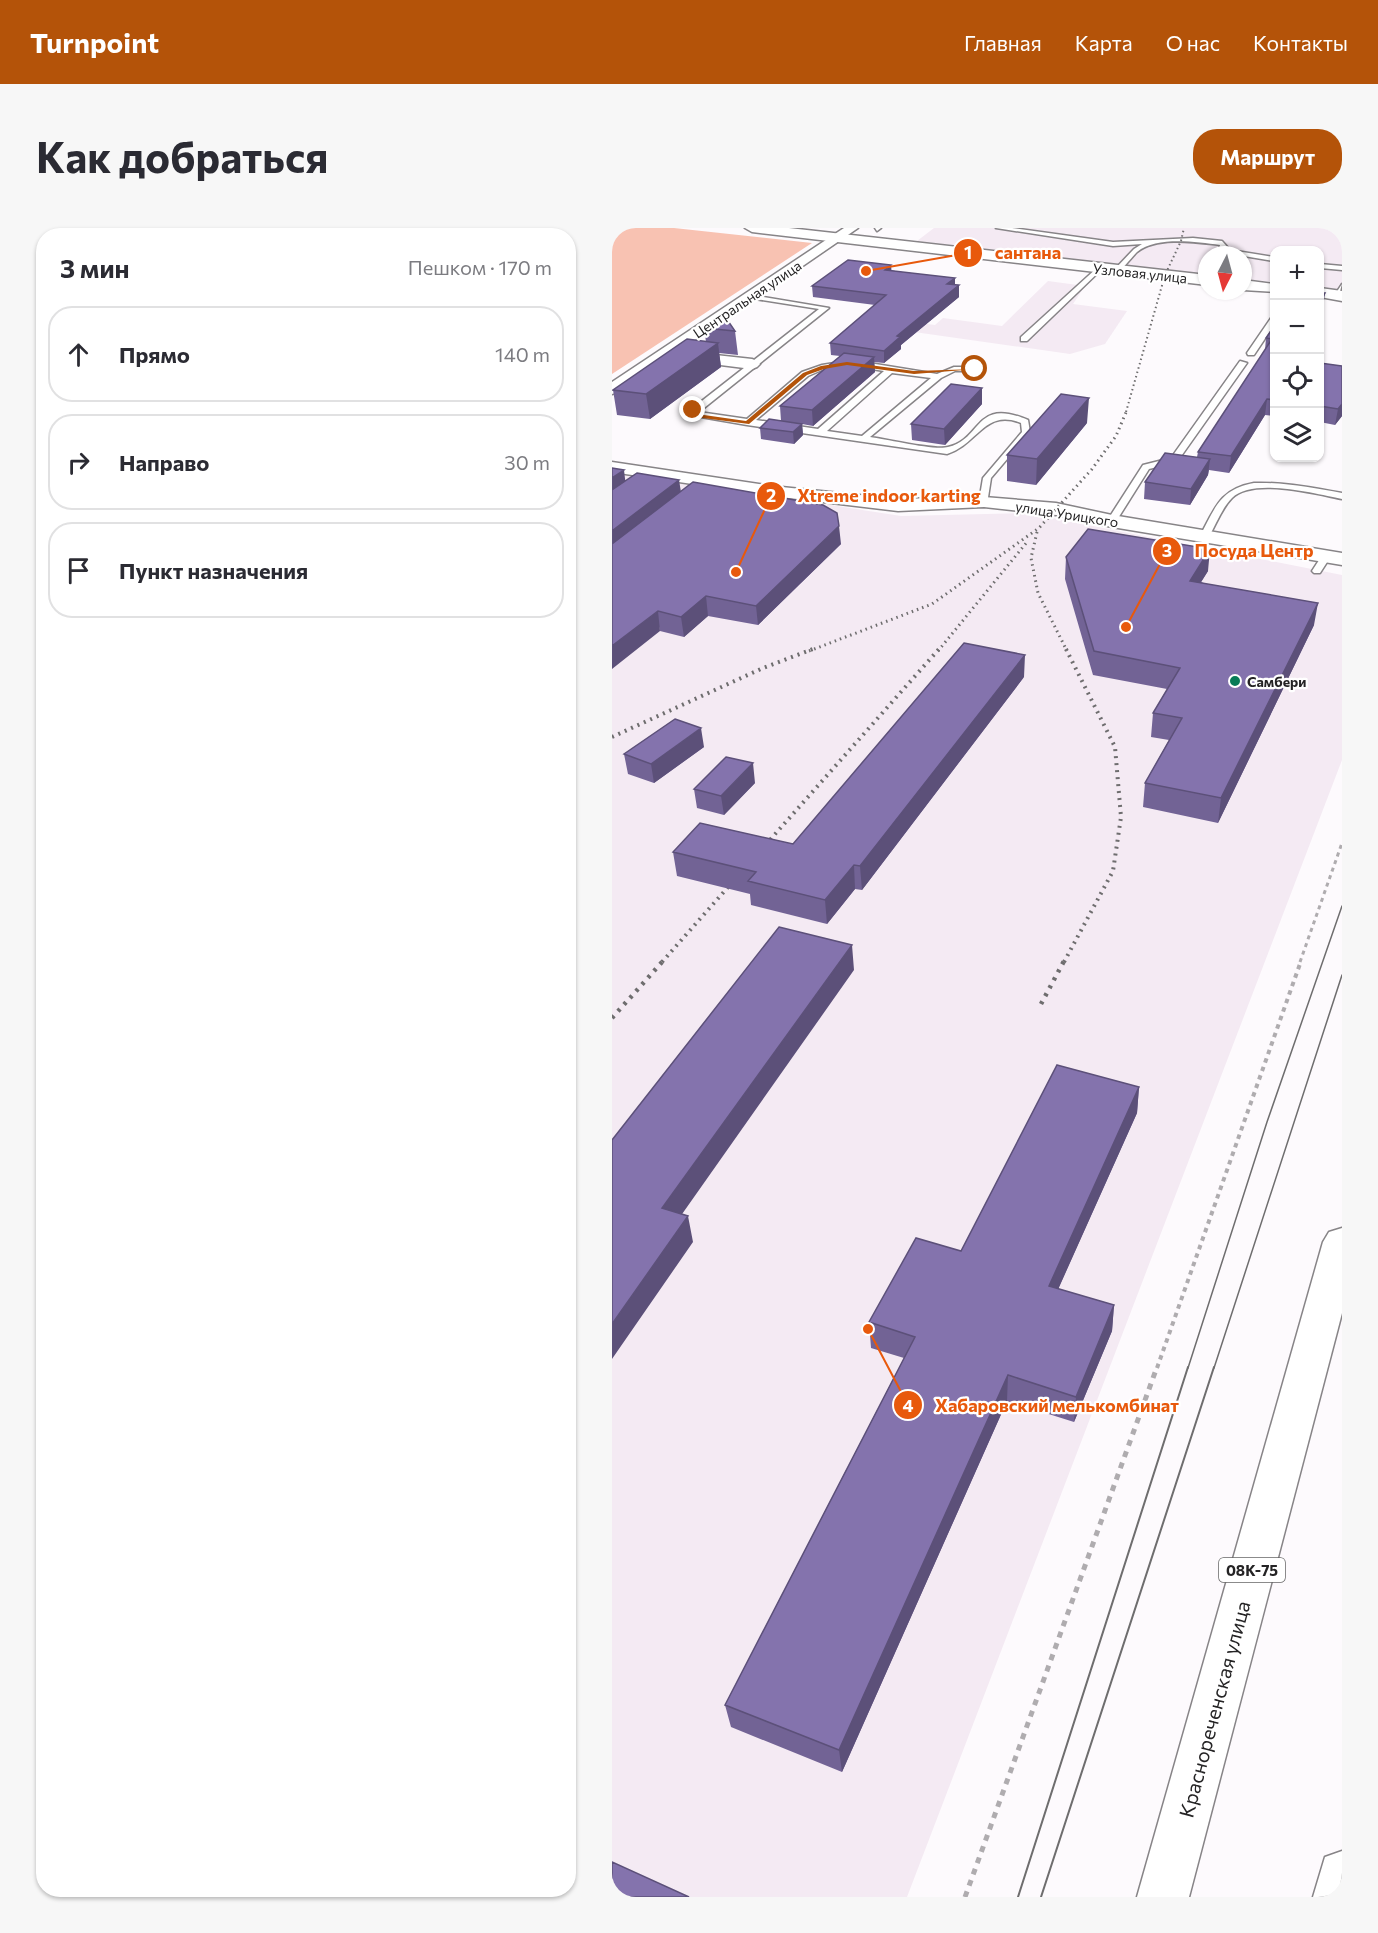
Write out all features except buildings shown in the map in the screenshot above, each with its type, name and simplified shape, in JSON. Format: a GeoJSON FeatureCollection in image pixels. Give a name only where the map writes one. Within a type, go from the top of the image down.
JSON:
{"type":"FeatureCollection","features":[{"type":"Feature","properties":{"kind":"street","name":"Узловая улица"},"geometry":{"type":"LineString","coordinates":[[752,228],[1198,279]]}},
{"type":"Feature","properties":{"kind":"street","name":"Центральная улица"},"geometry":{"type":"LineString","coordinates":[[612,389],[669,353],[852,228]]}},
{"type":"Feature","properties":{"kind":"street"},"geometry":{"type":"LineString","coordinates":[[1252,286],[1270,288]]}},
{"type":"Feature","properties":{"kind":"street"},"geometry":{"type":"LineString","coordinates":[[1324,293],[1340,292]]}},
{"type":"Feature","properties":{"kind":"street"},"geometry":{"type":"LineString","coordinates":[[669,353],[752,364]]}},
{"type":"Feature","properties":{"kind":"street","name":"улица Урицкого"},"geometry":{"type":"LineString","coordinates":[[612,466],[650,476],[706,485],[898,505],[984,502],[1056,509],[1112,521],[1205,536],[1328,562]]}},
{"type":"Feature","properties":{"kind":"street","name":"Краснореченская улица"},"geometry":{"type":"LineString","coordinates":[[1163,1897],[1342,1242]]}},
{"type":"Feature","properties":{"kind":"street"},"geometry":{"type":"LineString","coordinates":[[1337,1897],[1342,1874]]}},
{"type":"Feature","properties":{"kind":"lane"},"geometry":{"type":"LineString","coordinates":[[999,228],[1113,244],[1194,240],[1222,243],[1224,246],[1222,249],[1228,252],[1270,258]]}},
{"type":"Feature","properties":{"kind":"lane"},"geometry":{"type":"LineString","coordinates":[[1117,270],[1136,250],[1156,241]]}},
{"type":"Feature","properties":{"kind":"lane"},"geometry":{"type":"LineString","coordinates":[[1324,266],[1342,268]]}},
{"type":"Feature","properties":{"kind":"lane"},"geometry":{"type":"LineString","coordinates":[[1024,339],[1100,268]]}},
{"type":"Feature","properties":{"kind":"lane"},"geometry":{"type":"LineString","coordinates":[[751,297],[825,308],[692,413],[947,451],[958,448],[985,420],[996,416],[1018,418],[1025,422],[1026,432],[987,478],[984,502]]}},
{"type":"Feature","properties":{"kind":"lane"},"geometry":{"type":"LineString","coordinates":[[1251,353],[1270,327]]}},
{"type":"Feature","properties":{"kind":"lane"},"geometry":{"type":"LineString","coordinates":[[747,423],[805,374],[814,370],[847,363],[938,376]]}},
{"type":"Feature","properties":{"kind":"lane"},"geometry":{"type":"LineString","coordinates":[[1112,521],[1146,467],[1174,460],[1243,363]]}},
{"type":"Feature","properties":{"kind":"lane"},"geometry":{"type":"LineString","coordinates":[[863,439],[938,376],[954,369]]}},
{"type":"Feature","properties":{"kind":"lane"},"geometry":{"type":"LineString","coordinates":[[914,372],[975,369]]}},
{"type":"Feature","properties":{"kind":"lane"},"geometry":{"type":"LineString","coordinates":[[819,433],[890,370]]}},
{"type":"Feature","properties":{"kind":"lane"},"geometry":{"type":"LineString","coordinates":[[1205,536],[1231,493],[1239,489],[1271,486],[1342,496]]}},
{"type":"Feature","properties":{"kind":"path"},"geometry":{"type":"LineString","coordinates":[[965,1897],[1170,1332],[1342,843]]}},
{"type":"Feature","properties":{"kind":"shaded area"},"geometry":{"type":"Polygon","coordinates":[[[612,228],[674,228],[812,243],[612,374],[612,228]]]}},
{"type":"Feature","properties":{"kind":"shaded area"},"geometry":{"type":"Polygon","coordinates":[[[934,228],[1342,228],[1342,290],[1324,288],[1324,246],[1270,246],[1270,282],[1252,280],[1252,246],[1198,246],[1198,273],[917,241],[934,228]]]}},
{"type":"Feature","properties":{"kind":"shaded area"},"geometry":{"type":"Polygon","coordinates":[[[1048,281],[1085,286],[1073,304],[1127,311],[1105,344],[1070,354],[879,327],[889,319],[935,325],[943,318],[1002,326],[1048,281]]]}},
{"type":"Feature","properties":{"kind":"shaded area"},"geometry":{"type":"Polygon","coordinates":[[[612,471],[901,516],[1027,513],[1342,575],[1342,760],[907,1897],[612,1897],[612,471]]]}},
{"type":"Feature","properties":{"kind":"tram line"},"geometry":{"type":"LineString","coordinates":[[1188,1368],[1267,1122],[1342,906]]}},
{"type":"Feature","properties":{"kind":"tram line"},"geometry":{"type":"LineString","coordinates":[[1214,1368],[1342,975]]}},
{"type":"Feature","properties":{"kind":"tram line"},"geometry":{"type":"LineString","coordinates":[[1018,1897],[1188,1367]]}},
{"type":"Feature","properties":{"kind":"tram line"},"geometry":{"type":"LineString","coordinates":[[1041,1897],[1214,1367]]}},
{"type":"Feature","properties":{"kind":"railway"},"geometry":{"type":"LineString","coordinates":[[1126,412],[1165,275],[1181,241],[1184,228]]}},
{"type":"Feature","properties":{"kind":"railway"},"geometry":{"type":"LineString","coordinates":[[809,651],[932,604],[1039,528],[1092,469],[1116,436],[1127,410]]}},
{"type":"Feature","properties":{"kind":"railway"},"geometry":{"type":"LineString","coordinates":[[1037,532],[1031,558],[1038,593],[1115,747],[1121,817],[1113,871],[1064,962]]}},
{"type":"Feature","properties":{"kind":"railway"},"geometry":{"type":"LineString","coordinates":[[938,651],[1027,542]]}},
{"type":"Feature","properties":{"kind":"railway"},"geometry":{"type":"LineString","coordinates":[[612,737],[763,668],[813,649]]}},
{"type":"Feature","properties":{"kind":"railway"},"geometry":{"type":"LineString","coordinates":[[761,850],[939,649]]}},
{"type":"Feature","properties":{"kind":"railway"},"geometry":{"type":"LineString","coordinates":[[662,962],[737,877]]}},
{"type":"Feature","properties":{"kind":"railway"},"geometry":{"type":"LineString","coordinates":[[612,1018],[663,961]]}},
{"type":"Feature","properties":{"kind":"railway"},"geometry":{"type":"LineString","coordinates":[[1041,1004],[1064,961]]}},
{"type":"Feature","properties":{"kind":"place","name":"сантана"},"geometry":{"type":"Point","coordinates":[866,271]}},
{"type":"Feature","properties":{"kind":"place","name":"Xtreme indoor karting"},"geometry":{"type":"Point","coordinates":[736,572]}},
{"type":"Feature","properties":{"kind":"place","name":"Посуда Центр"},"geometry":{"type":"Point","coordinates":[1126,627]}},
{"type":"Feature","properties":{"kind":"place","name":"Самбери"},"geometry":{"type":"Point","coordinates":[1235,681]}},
{"type":"Feature","properties":{"kind":"place","name":"Хабаровский мелькомбинат"},"geometry":{"type":"Point","coordinates":[868,1329]}},
{"type":"Feature","properties":{"kind":"route"},"geometry":{"type":"LineString","coordinates":[[693,410],[692,413],[695,415],[747,423],[805,374],[822,367],[847,363],[914,372],[975,369]]}}]}
